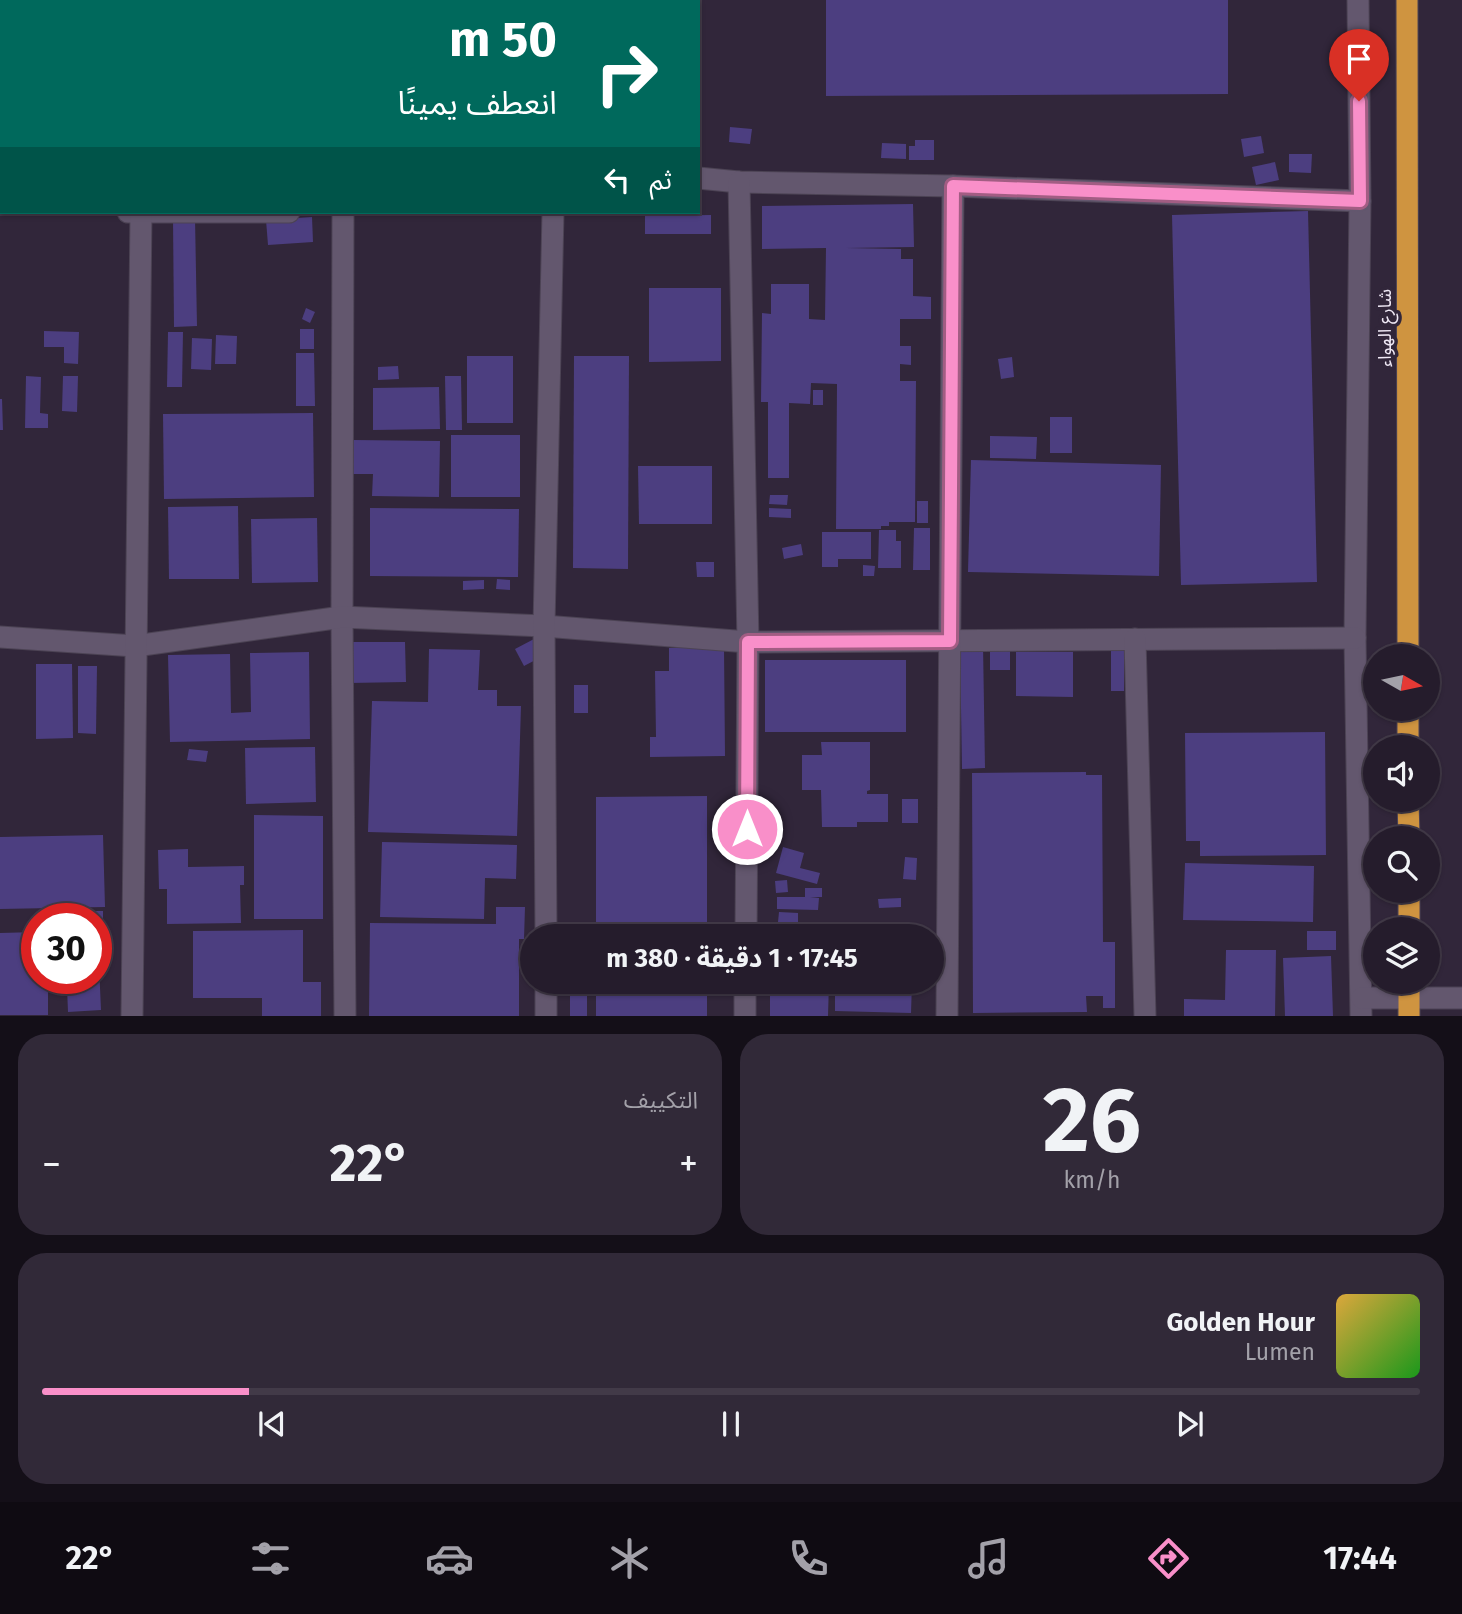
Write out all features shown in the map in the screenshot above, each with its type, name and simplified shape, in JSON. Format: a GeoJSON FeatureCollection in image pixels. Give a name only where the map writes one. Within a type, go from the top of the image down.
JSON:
{"type":"FeatureCollection","features":[{"type":"Feature","properties":{"kind":"highway","name":"شارع الهواء"},"geometry":{"type":"LineString","coordinates":[[1406,0],[1408,644]]}},
{"type":"Feature","properties":{"kind":"street"},"geometry":{"type":"LineString","coordinates":[[1358,0],[1360,201],[1355,638],[1361,1007],[1409,999],[1462,998]]}},
{"type":"Feature","properties":{"kind":"street"},"geometry":{"type":"LineString","coordinates":[[700,178],[740,182],[953,186],[1360,201]]}},
{"type":"Feature","properties":{"kind":"street"},"geometry":{"type":"LineString","coordinates":[[740,182],[748,642],[746,924]]}},
{"type":"Feature","properties":{"kind":"street"},"geometry":{"type":"LineString","coordinates":[[947,1016],[953,186]]}},
{"type":"Feature","properties":{"kind":"street"},"geometry":{"type":"LineString","coordinates":[[132,1016],[137,214]]}},
{"type":"Feature","properties":{"kind":"street"},"geometry":{"type":"LineString","coordinates":[[343,214],[345,1016]]}},
{"type":"Feature","properties":{"kind":"street"},"geometry":{"type":"LineString","coordinates":[[546,924],[544,626],[553,214]]}},
{"type":"Feature","properties":{"kind":"street"},"geometry":{"type":"LineString","coordinates":[[0,637],[135,646],[342,617],[544,626],[748,642],[1355,638]]}},
{"type":"Feature","properties":{"kind":"street"},"geometry":{"type":"LineString","coordinates":[[1135,639],[1145,1016]]}},
{"type":"Feature","properties":{"kind":"street"},"geometry":{"type":"LineString","coordinates":[[546,994],[546,1016]]}},
{"type":"Feature","properties":{"kind":"street"},"geometry":{"type":"LineString","coordinates":[[745,994],[745,1016]]}},
{"type":"Feature","properties":{"kind":"building"},"geometry":{"type":"Polygon","coordinates":[[[826,0],[1228,0],[1228,94],[826,96],[826,0]]]}},
{"type":"Feature","properties":{"kind":"building"},"geometry":{"type":"Polygon","coordinates":[[[730,127],[752,129],[750,144],[729,142],[730,127]]]}},
{"type":"Feature","properties":{"kind":"building"},"geometry":{"type":"Polygon","coordinates":[[[1261,136],[1264,153],[1244,157],[1241,139],[1261,136]]]}},
{"type":"Feature","properties":{"kind":"building"},"geometry":{"type":"Polygon","coordinates":[[[915,140],[934,140],[934,160],[909,160],[909,146],[915,146],[915,140]]]}},
{"type":"Feature","properties":{"kind":"building"},"geometry":{"type":"Polygon","coordinates":[[[882,143],[906,144],[906,159],[881,158],[882,143]]]}},
{"type":"Feature","properties":{"kind":"building"},"geometry":{"type":"Polygon","coordinates":[[[1289,154],[1312,154],[1311,173],[1289,172],[1289,154]]]}},
{"type":"Feature","properties":{"kind":"building"},"geometry":{"type":"Polygon","coordinates":[[[1275,162],[1279,180],[1256,185],[1252,167],[1275,162]]]}},
{"type":"Feature","properties":{"kind":"building"},"geometry":{"type":"Polygon","coordinates":[[[913,204],[914,247],[846,248],[901,249],[901,259],[913,259],[913,296],[931,297],[931,319],[900,319],[900,346],[911,346],[911,365],[900,364],[900,381],[916,381],[915,522],[889,522],[889,526],[881,526],[881,529],[836,529],[837,384],[811,383],[810,404],[789,403],[789,478],[768,478],[768,402],[761,402],[762,313],[771,314],[771,284],[809,284],[809,319],[825,320],[826,248],[762,249],[762,206],[913,204]]]}},
{"type":"Feature","properties":{"kind":"building"},"geometry":{"type":"Polygon","coordinates":[[[1308,211],[1317,582],[1181,585],[1172,215],[1308,211]]]}},
{"type":"Feature","properties":{"kind":"building"},"geometry":{"type":"Polygon","coordinates":[[[711,215],[711,234],[645,234],[645,216],[711,215]]]}},
{"type":"Feature","properties":{"kind":"building"},"geometry":{"type":"Polygon","coordinates":[[[312,217],[313,242],[268,245],[266,220],[312,217]]]}},
{"type":"Feature","properties":{"kind":"building"},"geometry":{"type":"Polygon","coordinates":[[[173,218],[195,218],[197,326],[174,327],[173,218]]]}},
{"type":"Feature","properties":{"kind":"building"},"geometry":{"type":"Polygon","coordinates":[[[649,288],[721,288],[721,361],[649,362],[649,288]]]}},
{"type":"Feature","properties":{"kind":"building"},"geometry":{"type":"Polygon","coordinates":[[[306,308],[315,312],[310,323],[302,319],[306,308]]]}},
{"type":"Feature","properties":{"kind":"building"},"geometry":{"type":"Polygon","coordinates":[[[300,329],[314,329],[314,349],[300,349],[300,329]]]}},
{"type":"Feature","properties":{"kind":"building"},"geometry":{"type":"Polygon","coordinates":[[[44,331],[79,332],[78,364],[64,363],[64,347],[44,347],[44,331]]]}},
{"type":"Feature","properties":{"kind":"building"},"geometry":{"type":"Polygon","coordinates":[[[168,332],[183,332],[182,387],[167,387],[168,332]]]}},
{"type":"Feature","properties":{"kind":"building"},"geometry":{"type":"Polygon","coordinates":[[[216,335],[237,336],[236,364],[215,364],[216,335]]]}},
{"type":"Feature","properties":{"kind":"building"},"geometry":{"type":"Polygon","coordinates":[[[192,338],[212,339],[211,370],[191,369],[192,338]]]}},
{"type":"Feature","properties":{"kind":"building"},"geometry":{"type":"Polygon","coordinates":[[[296,353],[314,353],[315,406],[296,406],[296,353]]]}},
{"type":"Feature","properties":{"kind":"building"},"geometry":{"type":"Polygon","coordinates":[[[467,356],[513,356],[513,423],[467,423],[467,356]]]}},
{"type":"Feature","properties":{"kind":"building"},"geometry":{"type":"Polygon","coordinates":[[[574,356],[629,356],[628,569],[573,568],[574,356]]]}},
{"type":"Feature","properties":{"kind":"building"},"geometry":{"type":"Polygon","coordinates":[[[1012,357],[1014,377],[1001,379],[998,359],[1012,357]]]}},
{"type":"Feature","properties":{"kind":"building"},"geometry":{"type":"Polygon","coordinates":[[[398,366],[399,379],[378,380],[378,367],[398,366]]]}},
{"type":"Feature","properties":{"kind":"building"},"geometry":{"type":"Polygon","coordinates":[[[26,376],[41,377],[40,413],[48,414],[48,428],[25,428],[26,376]]]}},
{"type":"Feature","properties":{"kind":"building"},"geometry":{"type":"Polygon","coordinates":[[[63,376],[78,376],[77,412],[62,411],[63,376]]]}},
{"type":"Feature","properties":{"kind":"building"},"geometry":{"type":"Polygon","coordinates":[[[445,376],[461,376],[462,430],[446,430],[445,376]]]}},
{"type":"Feature","properties":{"kind":"building"},"geometry":{"type":"Polygon","coordinates":[[[439,387],[440,429],[373,430],[373,388],[439,387]]]}},
{"type":"Feature","properties":{"kind":"building"},"geometry":{"type":"Polygon","coordinates":[[[813,390],[823,390],[823,405],[813,405],[813,390]]]}},
{"type":"Feature","properties":{"kind":"building"},"geometry":{"type":"Polygon","coordinates":[[[2,399],[3,430],[0,430],[2,399]]]}},
{"type":"Feature","properties":{"kind":"building"},"geometry":{"type":"Polygon","coordinates":[[[313,413],[314,497],[164,499],[163,414],[313,413]]]}},
{"type":"Feature","properties":{"kind":"building"},"geometry":{"type":"Polygon","coordinates":[[[1050,417],[1072,417],[1072,453],[1050,453],[1050,417]]]}},
{"type":"Feature","properties":{"kind":"building"},"geometry":{"type":"Polygon","coordinates":[[[451,435],[520,435],[520,497],[451,497],[451,435]]]}},
{"type":"Feature","properties":{"kind":"building"},"geometry":{"type":"Polygon","coordinates":[[[990,436],[1037,437],[1036,459],[990,458],[990,436]]]}},
{"type":"Feature","properties":{"kind":"building"},"geometry":{"type":"Polygon","coordinates":[[[353,440],[440,441],[439,497],[372,496],[373,474],[353,474],[353,440]]]}},
{"type":"Feature","properties":{"kind":"building"},"geometry":{"type":"Polygon","coordinates":[[[971,460],[1161,465],[1159,576],[968,572],[971,460]]]}},
{"type":"Feature","properties":{"kind":"building"},"geometry":{"type":"Polygon","coordinates":[[[638,466],[712,466],[712,524],[639,524],[638,466]]]}},
{"type":"Feature","properties":{"kind":"building"},"geometry":{"type":"Polygon","coordinates":[[[770,495],[788,495],[787,505],[769,504],[770,495]]]}},
{"type":"Feature","properties":{"kind":"building"},"geometry":{"type":"Polygon","coordinates":[[[917,501],[928,501],[928,523],[917,523],[917,501]]]}},
{"type":"Feature","properties":{"kind":"building"},"geometry":{"type":"Polygon","coordinates":[[[238,506],[239,579],[169,579],[168,507],[238,506]]]}},
{"type":"Feature","properties":{"kind":"building"},"geometry":{"type":"Polygon","coordinates":[[[370,508],[519,509],[518,577],[370,576],[370,508]]]}},
{"type":"Feature","properties":{"kind":"building"},"geometry":{"type":"Polygon","coordinates":[[[769,508],[791,509],[791,518],[769,517],[769,508]]]}},
{"type":"Feature","properties":{"kind":"building"},"geometry":{"type":"Polygon","coordinates":[[[317,518],[318,582],[252,583],[251,519],[317,518]]]}},
{"type":"Feature","properties":{"kind":"building"},"geometry":{"type":"Polygon","coordinates":[[[914,528],[930,528],[930,570],[913,570],[914,528]]]}},
{"type":"Feature","properties":{"kind":"building"},"geometry":{"type":"Polygon","coordinates":[[[879,530],[896,530],[896,541],[901,541],[901,568],[878,568],[879,530]]]}},
{"type":"Feature","properties":{"kind":"building"},"geometry":{"type":"Polygon","coordinates":[[[822,532],[871,532],[871,559],[838,559],[838,567],[822,567],[822,532]]]}},
{"type":"Feature","properties":{"kind":"building"},"geometry":{"type":"Polygon","coordinates":[[[801,544],[803,555],[784,559],[782,548],[801,544]]]}},
{"type":"Feature","properties":{"kind":"building"},"geometry":{"type":"Polygon","coordinates":[[[696,562],[714,562],[714,577],[697,577],[696,562]]]}},
{"type":"Feature","properties":{"kind":"building"},"geometry":{"type":"Polygon","coordinates":[[[863,565],[875,566],[874,576],[863,576],[863,565]]]}},
{"type":"Feature","properties":{"kind":"building"},"geometry":{"type":"Polygon","coordinates":[[[497,579],[510,580],[510,590],[496,589],[497,579]]]}},
{"type":"Feature","properties":{"kind":"building"},"geometry":{"type":"Polygon","coordinates":[[[484,580],[484,589],[463,590],[463,581],[484,580]]]}},
{"type":"Feature","properties":{"kind":"building"},"geometry":{"type":"Polygon","coordinates":[[[534,639],[543,656],[524,666],[515,649],[534,639]]]}},
{"type":"Feature","properties":{"kind":"building"},"geometry":{"type":"Polygon","coordinates":[[[349,642],[405,642],[406,682],[349,683],[349,642]]]}},
{"type":"Feature","properties":{"kind":"building"},"geometry":{"type":"Polygon","coordinates":[[[983,644],[985,768],[962,769],[960,645],[983,644]]]}},
{"type":"Feature","properties":{"kind":"building"},"geometry":{"type":"Polygon","coordinates":[[[724,647],[725,756],[650,757],[650,737],[656,737],[655,671],[669,671],[669,648],[724,647]]]}},
{"type":"Feature","properties":{"kind":"building"},"geometry":{"type":"Polygon","coordinates":[[[429,649],[480,650],[478,690],[497,690],[497,706],[521,706],[517,836],[368,832],[372,701],[428,702],[429,649]]]}},
{"type":"Feature","properties":{"kind":"building"},"geometry":{"type":"Polygon","coordinates":[[[990,649],[1010,649],[1010,670],[990,670],[990,649]]]}},
{"type":"Feature","properties":{"kind":"building"},"geometry":{"type":"Polygon","coordinates":[[[1111,650],[1124,650],[1124,691],[1111,691],[1111,650]]]}},
{"type":"Feature","properties":{"kind":"building"},"geometry":{"type":"Polygon","coordinates":[[[309,652],[310,739],[170,742],[168,655],[230,654],[231,713],[251,712],[250,653],[309,652]]]}},
{"type":"Feature","properties":{"kind":"building"},"geometry":{"type":"Polygon","coordinates":[[[1016,652],[1073,652],[1073,697],[1016,696],[1016,652]]]}},
{"type":"Feature","properties":{"kind":"building"},"geometry":{"type":"Polygon","coordinates":[[[765,660],[906,660],[906,732],[765,732],[765,660]]]}},
{"type":"Feature","properties":{"kind":"building"},"geometry":{"type":"Polygon","coordinates":[[[36,664],[72,664],[73,738],[36,739],[36,664]]]}},
{"type":"Feature","properties":{"kind":"building"},"geometry":{"type":"Polygon","coordinates":[[[78,666],[97,666],[96,734],[78,733],[78,666]]]}},
{"type":"Feature","properties":{"kind":"building"},"geometry":{"type":"Polygon","coordinates":[[[574,685],[588,685],[588,713],[574,713],[574,685]]]}},
{"type":"Feature","properties":{"kind":"building"},"geometry":{"type":"Polygon","coordinates":[[[1325,732],[1326,855],[1200,856],[1200,841],[1186,841],[1185,733],[1325,732]]]}},
{"type":"Feature","properties":{"kind":"building"},"geometry":{"type":"Polygon","coordinates":[[[821,742],[870,742],[870,790],[867,794],[888,794],[888,822],[857,822],[857,827],[822,827],[821,790],[802,790],[802,755],[822,755],[821,742]]]}},
{"type":"Feature","properties":{"kind":"building"},"geometry":{"type":"Polygon","coordinates":[[[315,747],[316,802],[246,804],[245,748],[315,747]]]}},
{"type":"Feature","properties":{"kind":"building"},"geometry":{"type":"Polygon","coordinates":[[[189,749],[208,751],[206,762],[187,760],[189,749]]]}},
{"type":"Feature","properties":{"kind":"building"},"geometry":{"type":"Polygon","coordinates":[[[1086,772],[1086,775],[1102,775],[1103,942],[1115,942],[1115,1008],[1103,1008],[1103,996],[1086,996],[1087,1012],[973,1013],[972,773],[1086,772]]]}},
{"type":"Feature","properties":{"kind":"building"},"geometry":{"type":"Polygon","coordinates":[[[707,796],[707,924],[596,924],[596,797],[707,796]]]}},
{"type":"Feature","properties":{"kind":"building"},"geometry":{"type":"Polygon","coordinates":[[[902,799],[918,799],[918,823],[902,823],[902,799]]]}},
{"type":"Feature","properties":{"kind":"building"},"geometry":{"type":"Polygon","coordinates":[[[254,815],[323,816],[323,919],[254,919],[254,815]]]}},
{"type":"Feature","properties":{"kind":"building"},"geometry":{"type":"Polygon","coordinates":[[[103,835],[105,903],[21,903],[21,909],[0,909],[0,837],[103,835]]]}},
{"type":"Feature","properties":{"kind":"building"},"geometry":{"type":"Polygon","coordinates":[[[382,842],[517,845],[516,879],[485,878],[484,919],[380,917],[382,842]]]}},
{"type":"Feature","properties":{"kind":"building"},"geometry":{"type":"Polygon","coordinates":[[[783,847],[804,853],[800,868],[820,873],[817,884],[776,873],[783,847]]]}},
{"type":"Feature","properties":{"kind":"building"},"geometry":{"type":"Polygon","coordinates":[[[188,849],[188,867],[244,866],[244,885],[240,885],[241,923],[167,924],[167,889],[159,889],[158,850],[188,849]]]}},
{"type":"Feature","properties":{"kind":"building"},"geometry":{"type":"Polygon","coordinates":[[[905,857],[917,858],[916,880],[903,879],[905,857]]]}},
{"type":"Feature","properties":{"kind":"building"},"geometry":{"type":"Polygon","coordinates":[[[1185,863],[1314,866],[1313,922],[1183,920],[1185,863]]]}},
{"type":"Feature","properties":{"kind":"building"},"geometry":{"type":"Polygon","coordinates":[[[787,880],[788,892],[776,893],[775,881],[787,880]]]}},
{"type":"Feature","properties":{"kind":"building"},"geometry":{"type":"Polygon","coordinates":[[[805,888],[822,888],[822,897],[810,897],[819,898],[818,910],[777,909],[777,897],[805,897],[805,888]]]}},
{"type":"Feature","properties":{"kind":"building"},"geometry":{"type":"Polygon","coordinates":[[[901,898],[901,907],[879,908],[878,899],[901,898]]]}},
{"type":"Feature","properties":{"kind":"building"},"geometry":{"type":"Polygon","coordinates":[[[496,907],[525,907],[524,924],[520,924],[519,939],[519,1016],[369,1016],[370,923],[496,924],[496,907]]]}},
{"type":"Feature","properties":{"kind":"building"},"geometry":{"type":"Polygon","coordinates":[[[779,912],[798,913],[798,923],[778,922],[779,912]]]}},
{"type":"Feature","properties":{"kind":"building"},"geometry":{"type":"Polygon","coordinates":[[[303,930],[303,982],[321,982],[321,1016],[262,1016],[262,998],[193,998],[193,931],[303,930]]]}},
{"type":"Feature","properties":{"kind":"building"},"geometry":{"type":"Polygon","coordinates":[[[1307,931],[1336,931],[1336,950],[1307,950],[1307,931]]]}},
{"type":"Feature","properties":{"kind":"building"},"geometry":{"type":"Polygon","coordinates":[[[21,932],[21,994],[48,994],[48,1015],[0,1015],[0,933],[21,932]]]}},
{"type":"Feature","properties":{"kind":"building"},"geometry":{"type":"Polygon","coordinates":[[[1226,950],[1276,950],[1275,1016],[1184,1016],[1184,999],[1225,1000],[1226,950]]]}},
{"type":"Feature","properties":{"kind":"building"},"geometry":{"type":"Polygon","coordinates":[[[1331,956],[1333,1016],[1285,1016],[1283,958],[1331,956]]]}},
{"type":"Feature","properties":{"kind":"building"},"geometry":{"type":"Polygon","coordinates":[[[67,994],[100,994],[101,1010],[68,1012],[67,994]]]}},
{"type":"Feature","properties":{"kind":"building"},"geometry":{"type":"Polygon","coordinates":[[[570,994],[587,994],[587,1016],[570,1016],[570,994]]]}},
{"type":"Feature","properties":{"kind":"building"},"geometry":{"type":"Polygon","coordinates":[[[596,994],[707,994],[707,1016],[596,1016],[596,994]]]}},
{"type":"Feature","properties":{"kind":"building"},"geometry":{"type":"Polygon","coordinates":[[[770,994],[829,994],[828,1016],[770,1016],[770,994]]]}},
{"type":"Feature","properties":{"kind":"building"},"geometry":{"type":"Polygon","coordinates":[[[835,994],[912,994],[911,1013],[835,1011],[835,994]]]}},
{"type":"Feature","properties":{"kind":"route"},"geometry":{"type":"LineString","coordinates":[[747,829],[748,642],[950,641],[953,186],[1360,201],[1359,101]]}}]}
